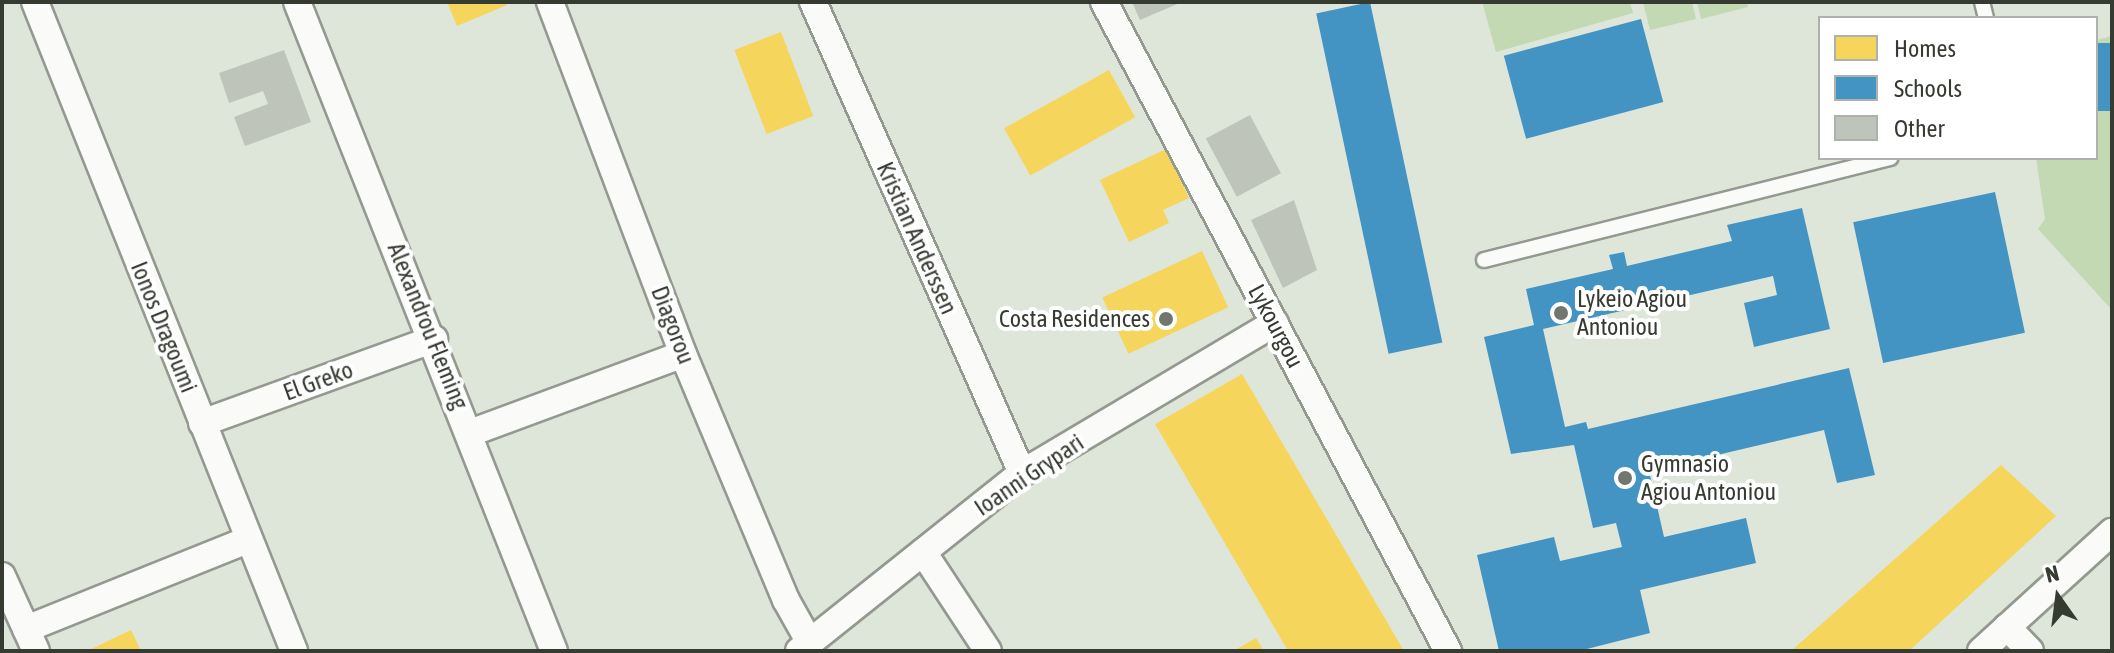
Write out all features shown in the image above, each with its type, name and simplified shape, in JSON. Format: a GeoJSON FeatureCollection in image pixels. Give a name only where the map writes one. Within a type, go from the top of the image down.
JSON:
{"type":"FeatureCollection","features":[{"type":"Feature","properties":{"kind":"street","name":"Ionos Dragoumi"},"geometry":{"type":"LineString","coordinates":[[35,2],[247,540],[294,651]]}},
{"type":"Feature","properties":{"kind":"street","name":"Alexandrou Fleming"},"geometry":{"type":"LineString","coordinates":[[297,2],[434,339],[554,651]]}},
{"type":"Feature","properties":{"kind":"street","name":"Diagorou"},"geometry":{"type":"LineString","coordinates":[[550,2],[683,354],[805,647]]}},
{"type":"Feature","properties":{"kind":"street","name":"Kristian Anderssen"},"geometry":{"type":"LineString","coordinates":[[813,2],[1022,473]]}},
{"type":"Feature","properties":{"kind":"street","name":"Lykourgou"},"geometry":{"type":"LineString","coordinates":[[1104,2],[1448,651]]}},
{"type":"Feature","properties":{"kind":"street","name":"Ioanni Grypari"},"geometry":{"type":"LineString","coordinates":[[805,647],[1022,473],[1275,323]]}},
{"type":"Feature","properties":{"kind":"street","name":"El Greko"},"geometry":{"type":"LineString","coordinates":[[202,423],[434,339]]}},
{"type":"Feature","properties":{"kind":"street"},"geometry":{"type":"LineString","coordinates":[[470,433],[683,354]]}},
{"type":"Feature","properties":{"kind":"street"},"geometry":{"type":"LineString","coordinates":[[1981,651],[2112,532]]}},
{"type":"Feature","properties":{"kind":"street"},"geometry":{"type":"LineString","coordinates":[[2,576],[31,640],[247,540]]}},
{"type":"Feature","properties":{"kind":"street"},"geometry":{"type":"LineString","coordinates":[[923,552],[988,651]]}},
{"type":"Feature","properties":{"kind":"street"},"geometry":{"type":"LineString","coordinates":[[2007,627],[2030,651]]}},
{"type":"Feature","properties":{"kind":"lane"},"geometry":{"type":"LineString","coordinates":[[1484,260],[1882,160]]}},
{"type":"Feature","properties":{"kind":"green space"},"geometry":{"type":"Polygon","coordinates":[[[1482,2],[1630,2],[1633,13],[1496,52],[1482,2]]]}},
{"type":"Feature","properties":{"kind":"green space"},"geometry":{"type":"Polygon","coordinates":[[[1643,2],[1692,2],[1696,19],[1650,30],[1643,2]]]}},
{"type":"Feature","properties":{"kind":"green space"},"geometry":{"type":"Polygon","coordinates":[[[1697,2],[1747,2],[1748,7],[1701,19],[1697,2]]]}},
{"type":"Feature","properties":{"kind":"green space"},"geometry":{"type":"Polygon","coordinates":[[[2112,36],[2112,310],[2038,229],[2045,219],[2036,160],[2098,160],[2098,40],[2112,36]]]}},
{"type":"Feature","properties":{"kind":"building: Homes"},"geometry":{"type":"Polygon","coordinates":[[[447,2],[505,2],[507,5],[457,26],[447,2]]]}},
{"type":"Feature","properties":{"kind":"building: Homes"},"geometry":{"type":"Polygon","coordinates":[[[781,32],[813,116],[767,134],[734,50],[781,32]]]}},
{"type":"Feature","properties":{"kind":"building: Homes"},"geometry":{"type":"Polygon","coordinates":[[[1109,70],[1135,117],[1030,175],[1004,128],[1109,70]]]}},
{"type":"Feature","properties":{"kind":"building: Homes"},"geometry":{"type":"Polygon","coordinates":[[[1166,149],[1189,198],[1163,210],[1169,223],[1129,242],[1100,180],[1166,149]]]}},
{"type":"Feature","properties":{"kind":"building: Homes"},"geometry":{"type":"Polygon","coordinates":[[[1202,251],[1228,307],[1129,354],[1102,297],[1202,251]]]}},
{"type":"Feature","properties":{"kind":"building: Homes"},"geometry":{"type":"Polygon","coordinates":[[[1242,374],[1404,651],[1288,651],[1155,424],[1242,374]]]}},
{"type":"Feature","properties":{"kind":"building: Homes"},"geometry":{"type":"Polygon","coordinates":[[[2001,465],[2056,516],[1909,651],[1791,651],[2001,465]]]}},
{"type":"Feature","properties":{"kind":"building: Homes"},"geometry":{"type":"Polygon","coordinates":[[[131,630],[141,651],[87,651],[131,630]]]}},
{"type":"Feature","properties":{"kind":"building: Homes"},"geometry":{"type":"Polygon","coordinates":[[[1256,638],[1264,651],[1233,651],[1256,638]]]}},
{"type":"Feature","properties":{"kind":"building: Schools"},"geometry":{"type":"Polygon","coordinates":[[[1370,2],[1442,342],[1389,354],[1316,13],[1370,2]]]}},
{"type":"Feature","properties":{"kind":"building: Schools"},"geometry":{"type":"Polygon","coordinates":[[[1641,19],[1663,102],[1526,139],[1504,56],[1641,19]]]}},
{"type":"Feature","properties":{"kind":"building: Schools"},"geometry":{"type":"Polygon","coordinates":[[[2098,43],[2112,43],[2112,111],[2098,111],[2098,43]]]}},
{"type":"Feature","properties":{"kind":"building: Schools"},"geometry":{"type":"Polygon","coordinates":[[[1995,192],[2025,333],[1883,363],[1853,222],[1995,192]]]}},
{"type":"Feature","properties":{"kind":"building: Schools"},"geometry":{"type":"Polygon","coordinates":[[[1802,208],[1830,329],[1754,347],[1744,303],[1777,295],[1773,276],[1543,329],[1565,427],[1586,422],[1588,429],[1849,368],[1875,475],[1837,483],[1824,430],[1649,471],[1664,537],[1746,518],[1756,563],[1640,590],[1650,633],[1579,651],[1499,651],[1477,555],[1554,537],[1560,561],[1622,547],[1616,523],[1593,528],[1574,445],[1511,454],[1484,337],[1534,325],[1526,289],[1613,269],[1609,255],[1624,252],[1627,266],[1732,241],[1727,225],[1802,208]]]}},
{"type":"Feature","properties":{"kind":"building: Other"},"geometry":{"type":"Polygon","coordinates":[[[1132,2],[1182,2],[1140,20],[1132,2]]]}},
{"type":"Feature","properties":{"kind":"building: Other"},"geometry":{"type":"Polygon","coordinates":[[[284,50],[311,122],[245,146],[234,117],[268,104],[263,91],[229,103],[219,73],[284,50]]]}},
{"type":"Feature","properties":{"kind":"building: Other"},"geometry":{"type":"Polygon","coordinates":[[[1250,115],[1281,173],[1237,197],[1206,138],[1250,115]]]}},
{"type":"Feature","properties":{"kind":"building: Other"},"geometry":{"type":"Polygon","coordinates":[[[1294,200],[1317,270],[1283,288],[1251,220],[1294,200]]]}},
{"type":"Feature","properties":{"kind":"place","name":"Lykeio Agiou Antoniou"},"geometry":{"type":"Point","coordinates":[1561,313]}},
{"type":"Feature","properties":{"kind":"place","name":"Costa Residences"},"geometry":{"type":"Point","coordinates":[1166,319]}},
{"type":"Feature","properties":{"kind":"place","name":"Gymnasio Agiou Antoniou"},"geometry":{"type":"Point","coordinates":[1625,478]}}]}
